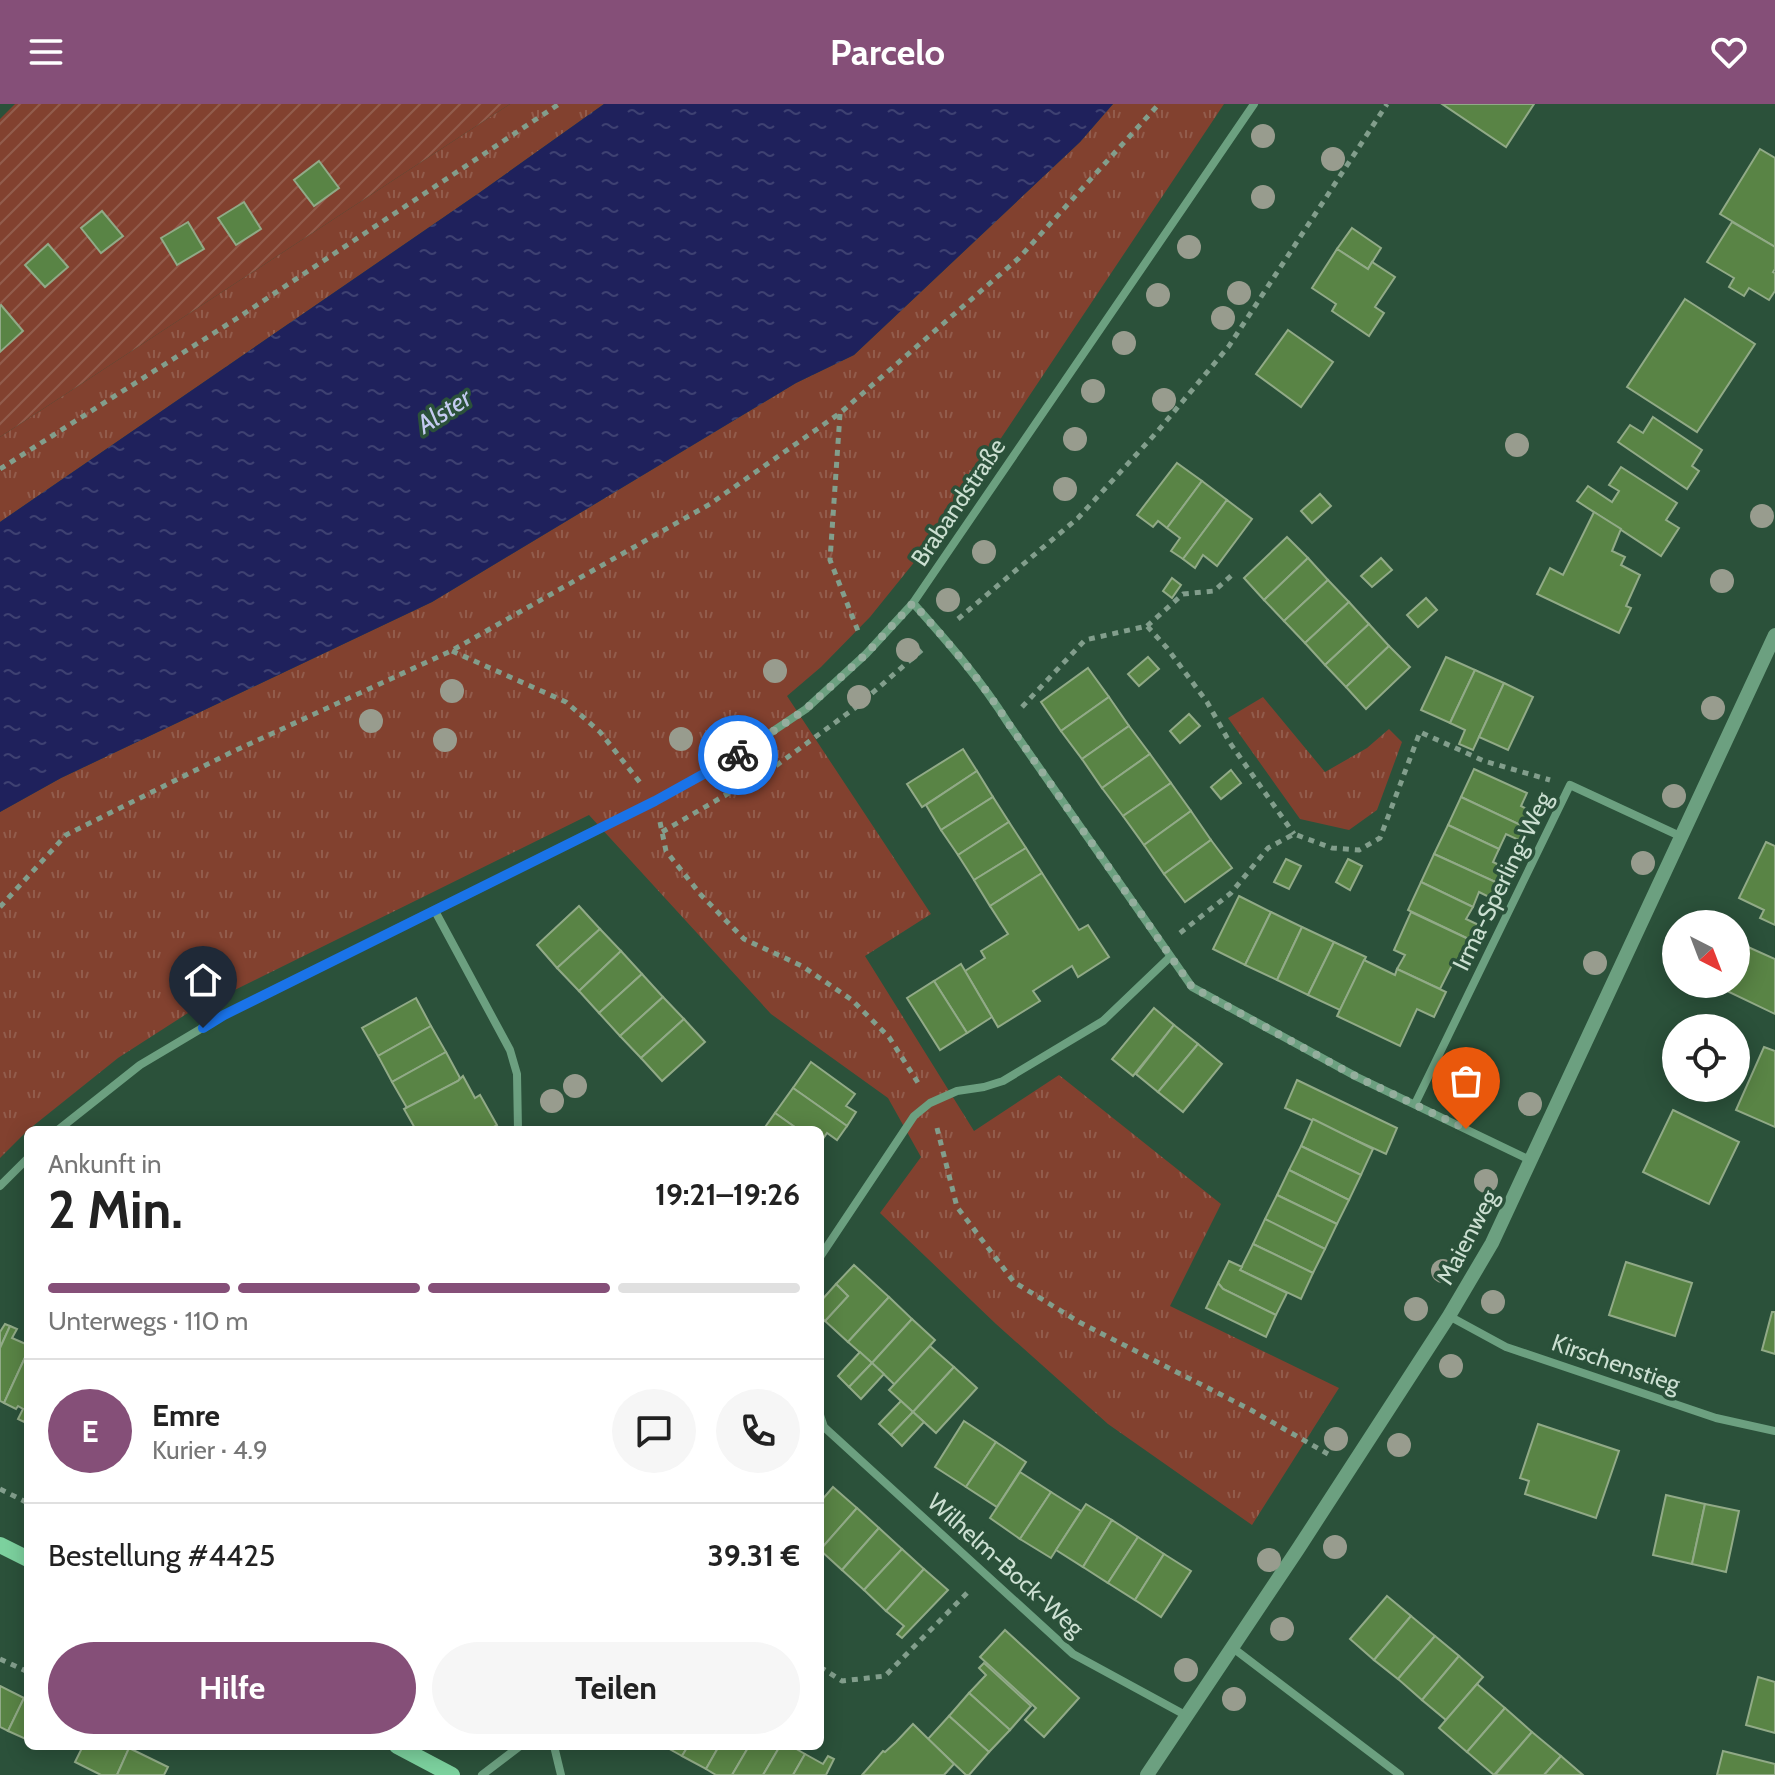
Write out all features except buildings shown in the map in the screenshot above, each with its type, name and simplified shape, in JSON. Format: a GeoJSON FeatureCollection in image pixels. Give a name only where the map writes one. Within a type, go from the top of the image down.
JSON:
{"type":"FeatureCollection","features":[{"type":"Feature","properties":{"kind":"main road"},"geometry":{"type":"LineString","coordinates":[[0,1545],[24,1557]]}},
{"type":"Feature","properties":{"kind":"main road"},"geometry":{"type":"LineString","coordinates":[[405,1750],[452,1775]]}},
{"type":"Feature","properties":{"kind":"street","name":"Brabandstraße"},"geometry":{"type":"LineString","coordinates":[[63,1126],[140,1065],[224,1015],[655,801],[739,754],[806,709],[866,654],[913,603],[1254,104]]}},
{"type":"Feature","properties":{"kind":"street"},"geometry":{"type":"LineString","coordinates":[[913,603],[992,699],[1192,987],[1357,1077],[1530,1160]]}},
{"type":"Feature","properties":{"kind":"street","name":"Maienweg"},"geometry":{"type":"LineString","coordinates":[[1147,1775],[1351,1468],[1492,1243],[1775,635]]}},
{"type":"Feature","properties":{"kind":"street","name":"Irma-Sperling-Weg"},"geometry":{"type":"LineString","coordinates":[[1415,1104],[1570,785],[1682,837]]}},
{"type":"Feature","properties":{"kind":"street"},"geometry":{"type":"LineString","coordinates":[[435,911],[510,1050],[517,1074],[518,1126]]}},
{"type":"Feature","properties":{"kind":"street"},"geometry":{"type":"LineString","coordinates":[[824,1251],[914,1116],[930,1103],[957,1091],[1003,1081],[1103,1021],[1170,957]]}},
{"type":"Feature","properties":{"kind":"street"},"geometry":{"type":"LineString","coordinates":[[0,1186],[24,1162]]}},
{"type":"Feature","properties":{"kind":"street","name":"Kirschenstieg"},"geometry":{"type":"LineString","coordinates":[[1449,1316],[1506,1347],[1716,1418],[1775,1431]]}},
{"type":"Feature","properties":{"kind":"street","name":"Wilhelm-Bock-Weg"},"geometry":{"type":"LineString","coordinates":[[824,1431],[1073,1654],[1188,1716]]}},
{"type":"Feature","properties":{"kind":"street"},"geometry":{"type":"LineString","coordinates":[[1233,1648],[1400,1775]]}},
{"type":"Feature","properties":{"kind":"street"},"geometry":{"type":"LineString","coordinates":[[482,1775],[515,1750]]}},
{"type":"Feature","properties":{"kind":"street"},"geometry":{"type":"LineString","coordinates":[[555,1750],[561,1775]]}},
{"type":"Feature","properties":{"kind":"path"},"geometry":{"type":"LineString","coordinates":[[0,469],[249,310],[559,104]]}},
{"type":"Feature","properties":{"kind":"path"},"geometry":{"type":"LineString","coordinates":[[0,907],[66,835],[232,752],[451,651],[710,504],[840,413],[1019,258],[1159,104]]}},
{"type":"Feature","properties":{"kind":"path"},"geometry":{"type":"LineString","coordinates":[[662,832],[777,765],[855,708],[1078,518],[1157,432],[1229,346],[1387,104]]}},
{"type":"Feature","properties":{"kind":"path"},"geometry":{"type":"LineString","coordinates":[[840,413],[830,560],[866,654]]}},
{"type":"Feature","properties":{"kind":"path"},"geometry":{"type":"LineString","coordinates":[[1008,723],[1085,640],[1147,626],[1183,594],[1214,591],[1232,575]]}},
{"type":"Feature","properties":{"kind":"path"},"geometry":{"type":"LineString","coordinates":[[1147,626],[1207,702],[1230,743],[1294,834],[1332,848],[1359,850],[1380,838],[1420,732],[1484,761],[1570,785]]}},
{"type":"Feature","properties":{"kind":"path"},"geometry":{"type":"LineString","coordinates":[[451,651],[566,702],[600,732],[655,801],[666,851],[701,895],[744,939],[802,966],[852,1000],[889,1037],[930,1103],[957,1207],[1014,1282],[1079,1322],[1251,1410],[1351,1468]]}},
{"type":"Feature","properties":{"kind":"path"},"geometry":{"type":"LineString","coordinates":[[1163,946],[1231,893],[1268,848],[1294,834]]}},
{"type":"Feature","properties":{"kind":"path"},"geometry":{"type":"LineString","coordinates":[[0,1489],[24,1501]]}},
{"type":"Feature","properties":{"kind":"path"},"geometry":{"type":"LineString","coordinates":[[824,1670],[842,1681],[885,1676],[986,1574]]}},
{"type":"Feature","properties":{"kind":"path"},"geometry":{"type":"LineString","coordinates":[[0,1659],[24,1670]]}},
{"type":"Feature","properties":{"kind":"green space"},"geometry":{"type":"Polygon","coordinates":[[[15,104],[510,104],[0,437],[0,119],[15,104]]]}},
{"type":"Feature","properties":{"kind":"green space"},"geometry":{"type":"Polygon","coordinates":[[[510,104],[604,104],[0,522],[0,437],[510,104]]]}},
{"type":"Feature","properties":{"kind":"green space"},"geometry":{"type":"Polygon","coordinates":[[[1113,104],[1224,104],[937,534],[870,617],[821,667],[787,696],[931,914],[865,956],[974,1131],[1059,1075],[1221,1204],[1170,1306],[1339,1388],[1252,1525],[1108,1424],[996,1324],[880,1213],[921,1157],[888,1098],[771,1014],[589,815],[188,1013],[118,1058],[33,1126],[24,1126],[24,1134],[0,1158],[0,812],[61,778],[432,602],[796,383],[854,355],[1080,142],[1113,104]]]}},
{"type":"Feature","properties":{"kind":"green space"},"geometry":{"type":"Polygon","coordinates":[[[1263,697],[1325,772],[1367,748],[1389,729],[1402,742],[1377,810],[1349,830],[1300,819],[1228,718],[1263,697]]]}},
{"type":"Feature","properties":{"kind":"water","name":"Alster"},"geometry":{"type":"Polygon","coordinates":[[[604,104],[1113,104],[1080,142],[854,355],[796,383],[432,602],[61,778],[0,812],[0,522],[604,104]]]}},
{"type":"Feature","properties":{"kind":"way so far"},"geometry":{"type":"LineString","coordinates":[[738,755],[806,709],[866,654],[913,603],[992,699],[1192,987],[1357,1077],[1466,1129]]}},
{"type":"Feature","properties":{"kind":"route"},"geometry":{"type":"LineString","coordinates":[[203,1028],[655,801],[738,755]]}}]}
